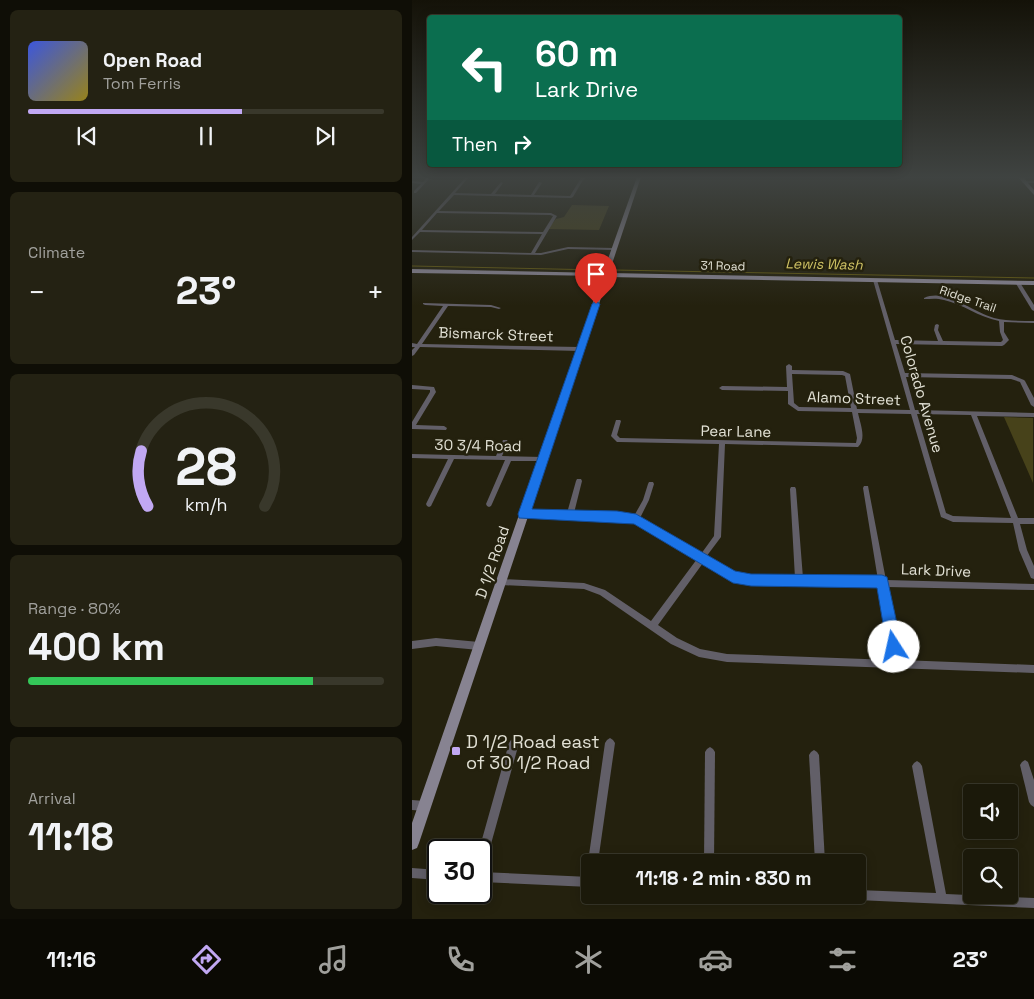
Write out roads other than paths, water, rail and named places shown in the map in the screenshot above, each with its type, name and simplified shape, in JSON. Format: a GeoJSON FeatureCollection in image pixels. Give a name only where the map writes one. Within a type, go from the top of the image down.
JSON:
{"type":"FeatureCollection","features":[{"type":"Feature","properties":{"kind":"main road","name":"D 1/2 Road"},"geometry":{"type":"LineString","coordinates":[[412,843],[606,274]]}},
{"type":"Feature","properties":{"kind":"street"},"geometry":{"type":"LineString","coordinates":[[412,239],[430,220]]}},
{"type":"Feature","properties":{"kind":"street"},"geometry":{"type":"LineString","coordinates":[[532,254],[552,220]]}},
{"type":"Feature","properties":{"kind":"street","name":"D 1/2 Road"},"geometry":{"type":"LineString","coordinates":[[606,274],[624,220]]}},
{"type":"Feature","properties":{"kind":"street"},"geometry":{"type":"LineString","coordinates":[[419,231],[544,233]]}},
{"type":"Feature","properties":{"kind":"street"},"geometry":{"type":"LineString","coordinates":[[412,252],[550,254],[568,248],[614,249]]}},
{"type":"Feature","properties":{"kind":"street","name":"31 Road"},"geometry":{"type":"LineString","coordinates":[[412,271],[1034,283]]}},
{"type":"Feature","properties":{"kind":"street","name":"Colorado Avenue"},"geometry":{"type":"LineString","coordinates":[[875,280],[943,515]]}},
{"type":"Feature","properties":{"kind":"street"},"geometry":{"type":"LineString","coordinates":[[1017,282],[1034,310]]}},
{"type":"Feature","properties":{"kind":"street","name":"Ridge Trail"},"geometry":{"type":"LineString","coordinates":[[926,298],[932,296],[948,299],[979,314],[1001,320],[1034,322]]}},
{"type":"Feature","properties":{"kind":"street"},"geometry":{"type":"LineString","coordinates":[[425,304],[491,306],[499,308]]}},
{"type":"Feature","properties":{"kind":"street"},"geometry":{"type":"LineString","coordinates":[[412,354],[415,345],[446,305]]}},
{"type":"Feature","properties":{"kind":"street"},"geometry":{"type":"LineString","coordinates":[[894,342],[1002,344],[1006,340],[1002,332],[1001,320]]}},
{"type":"Feature","properties":{"kind":"street"},"geometry":{"type":"LineString","coordinates":[[937,325],[936,330],[941,343]]}},
{"type":"Feature","properties":{"kind":"street","name":"Bismarck Street"},"geometry":{"type":"LineString","coordinates":[[415,345],[580,349]]}},
{"type":"Feature","properties":{"kind":"street"},"geometry":{"type":"LineString","coordinates":[[794,407],[790,389],[789,369],[847,374],[849,376],[855,410]]}},
{"type":"Feature","properties":{"kind":"street"},"geometry":{"type":"LineString","coordinates":[[904,375],[1012,377],[1022,381],[1034,405]]}},
{"type":"Feature","properties":{"kind":"street"},"geometry":{"type":"LineString","coordinates":[[412,386],[432,388],[433,392],[412,427],[444,428]]}},
{"type":"Feature","properties":{"kind":"street"},"geometry":{"type":"LineString","coordinates":[[722,388],[790,389]]}},
{"type":"Feature","properties":{"kind":"street","name":"Alamo Street"},"geometry":{"type":"LineString","coordinates":[[794,407],[1034,415]]}},
{"type":"Feature","properties":{"kind":"street","name":"Pear Lane"},"geometry":{"type":"LineString","coordinates":[[618,420],[614,438],[619,440],[858,445],[860,438],[855,410]]}},
{"type":"Feature","properties":{"kind":"street"},"geometry":{"type":"LineString","coordinates":[[973,413],[1016,521],[1023,550],[1034,576]]}},
{"type":"Feature","properties":{"kind":"street"},"geometry":{"type":"LineString","coordinates":[[498,458],[505,442]]}},
{"type":"Feature","properties":{"kind":"street"},"geometry":{"type":"LineString","coordinates":[[652,626],[717,537],[722,443]]}},
{"type":"Feature","properties":{"kind":"street","name":"30 3/4 Road"},"geometry":{"type":"LineString","coordinates":[[412,456],[543,459]]}},
{"type":"Feature","properties":{"kind":"street"},"geometry":{"type":"LineString","coordinates":[[429,504],[452,456]]}},
{"type":"Feature","properties":{"kind":"street"},"geometry":{"type":"LineString","coordinates":[[489,504],[509,458]]}},
{"type":"Feature","properties":{"kind":"street"},"geometry":{"type":"LineString","coordinates":[[570,515],[579,481]]}},
{"type":"Feature","properties":{"kind":"street"},"geometry":{"type":"LineString","coordinates":[[636,519],[646,500],[651,484]]}},
{"type":"Feature","properties":{"kind":"street"},"geometry":{"type":"LineString","coordinates":[[866,488],[897,664]]}},
{"type":"Feature","properties":{"kind":"street"},"geometry":{"type":"LineString","coordinates":[[793,489],[799,581]]}},
{"type":"Feature","properties":{"kind":"street","name":"Lark Drive"},"geometry":{"type":"LineString","coordinates":[[524,514],[636,519],[733,577],[751,580],[1034,587]]}},
{"type":"Feature","properties":{"kind":"street"},"geometry":{"type":"LineString","coordinates":[[943,515],[953,519],[1034,521]]}},
{"type":"Feature","properties":{"kind":"street"},"geometry":{"type":"LineString","coordinates":[[501,582],[584,586],[602,592],[674,641],[699,653],[727,658],[1034,669]]}},
{"type":"Feature","properties":{"kind":"street"},"geometry":{"type":"LineString","coordinates":[[412,645],[436,642],[479,646]]}},
{"type":"Feature","properties":{"kind":"street"},"geometry":{"type":"LineString","coordinates":[[487,839],[514,743]]}},
{"type":"Feature","properties":{"kind":"street"},"geometry":{"type":"LineString","coordinates":[[594,854],[610,743]]}},
{"type":"Feature","properties":{"kind":"street"},"geometry":{"type":"LineString","coordinates":[[709,854],[710,752]]}},
{"type":"Feature","properties":{"kind":"street"},"geometry":{"type":"LineString","coordinates":[[814,755],[820,854]]}},
{"type":"Feature","properties":{"kind":"street"},"geometry":{"type":"LineString","coordinates":[[1025,765],[1034,802]]}},
{"type":"Feature","properties":{"kind":"street"},"geometry":{"type":"LineString","coordinates":[[917,766],[942,899]]}},
{"type":"Feature","properties":{"kind":"street"},"geometry":{"type":"LineString","coordinates":[[412,805],[425,806]]}},
{"type":"Feature","properties":{"kind":"street"},"geometry":{"type":"LineString","coordinates":[[412,873],[427,874]]}},
{"type":"Feature","properties":{"kind":"street"},"geometry":{"type":"LineString","coordinates":[[492,878],[581,882]]}},
{"type":"Feature","properties":{"kind":"street"},"geometry":{"type":"LineString","coordinates":[[866,895],[1034,903]]}},
{"type":"Feature","properties":{"kind":"waterway","name":"Lewis Wash"},"geometry":{"type":"LineString","coordinates":[[412,266],[600,270]]}},
{"type":"Feature","properties":{"kind":"waterway","name":"Lewis Wash"},"geometry":{"type":"LineString","coordinates":[[614,270],[1034,278]]}},
{"type":"Feature","properties":{"kind":"place","name":"D 1/2 Road east of 30 1/2 Road"},"geometry":{"type":"Point","coordinates":[456,751]}}]}
